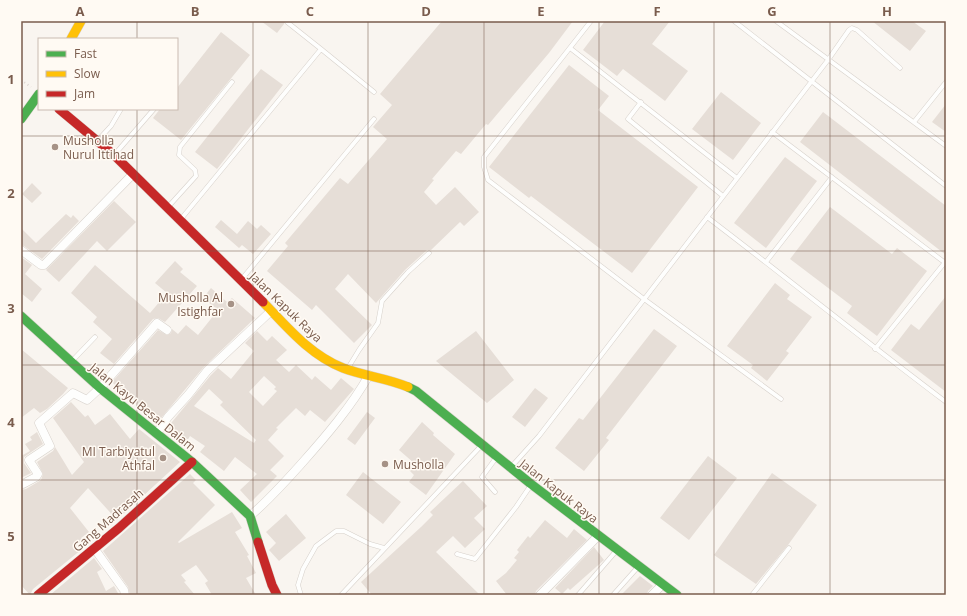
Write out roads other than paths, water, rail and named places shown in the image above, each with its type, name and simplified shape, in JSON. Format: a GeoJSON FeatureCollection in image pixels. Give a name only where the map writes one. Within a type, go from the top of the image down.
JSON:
{"type":"FeatureCollection","features":[{"type":"Feature","properties":{"kind":"main road"},"geometry":{"type":"LineString","coordinates":[[71,38],[77,21]]}},
{"type":"Feature","properties":{"kind":"main road"},"geometry":{"type":"LineString","coordinates":[[72,38],[81,21]]}},
{"type":"Feature","properties":{"kind":"main road"},"geometry":{"type":"LineString","coordinates":[[21,119],[38,95]]}},
{"type":"Feature","properties":{"kind":"main road","name":"Jalan Kapuk Raya"},"geometry":{"type":"LineString","coordinates":[[60,110],[114,155],[306,346],[318,355],[348,369],[395,381],[416,391],[511,468],[677,595]]}},
{"type":"Feature","properties":{"kind":"main road","name":"Jalan Kayu Besar Dalam"},"geometry":{"type":"LineString","coordinates":[[21,316],[100,388],[192,462],[250,516],[272,586],[277,595]]}},
{"type":"Feature","properties":{"kind":"main road","name":"Gang Madrasah"},"geometry":{"type":"LineString","coordinates":[[38,595],[119,528],[192,462]]}},
{"type":"Feature","properties":{"kind":"street"},"geometry":{"type":"LineString","coordinates":[[21,250],[41,265],[44,265],[133,174]]}},
{"type":"Feature","properties":{"kind":"street"},"geometry":{"type":"LineString","coordinates":[[157,433],[168,417],[207,371],[271,311]]}},
{"type":"Feature","properties":{"kind":"street"},"geometry":{"type":"LineString","coordinates":[[21,484],[36,477],[38,474],[29,460],[50,446],[40,423],[73,393],[86,400],[100,388],[157,323],[167,330]]}},
{"type":"Feature","properties":{"kind":"street"},"geometry":{"type":"LineString","coordinates":[[250,516],[267,502],[332,428],[361,389],[369,375]]}},
{"type":"Feature","properties":{"kind":"street"},"geometry":{"type":"LineString","coordinates":[[540,595],[598,536]]}},
{"type":"Feature","properties":{"kind":"street"},"geometry":{"type":"LineString","coordinates":[[94,548],[124,590],[125,595]]}},
{"type":"Feature","properties":{"kind":"street"},"geometry":{"type":"LineString","coordinates":[[652,595],[663,584]]}},
{"type":"Feature","properties":{"kind":"lane"},"geometry":{"type":"LineString","coordinates":[[591,21],[484,157],[484,167],[488,180],[644,299],[781,399]]}},
{"type":"Feature","properties":{"kind":"lane"},"geometry":{"type":"LineString","coordinates":[[734,21],[946,186]]}},
{"type":"Feature","properties":{"kind":"lane"},"geometry":{"type":"LineString","coordinates":[[776,21],[946,146]]}},
{"type":"Feature","properties":{"kind":"lane"},"geometry":{"type":"LineString","coordinates":[[287,22],[374,92]]}},
{"type":"Feature","properties":{"kind":"lane"},"geometry":{"type":"LineString","coordinates":[[511,468],[539,436],[828,60],[849,30],[852,28],[857,30],[900,68]]}},
{"type":"Feature","properties":{"kind":"lane"},"geometry":{"type":"LineString","coordinates":[[570,48],[737,178]]}},
{"type":"Feature","properties":{"kind":"lane"},"geometry":{"type":"LineString","coordinates":[[180,220],[321,49]]}},
{"type":"Feature","properties":{"kind":"lane"},"geometry":{"type":"LineString","coordinates":[[167,208],[196,176],[195,170],[179,155],[180,147],[232,82]]}},
{"type":"Feature","properties":{"kind":"lane"},"geometry":{"type":"LineString","coordinates":[[914,122],[946,82]]}},
{"type":"Feature","properties":{"kind":"lane"},"geometry":{"type":"LineString","coordinates":[[641,102],[628,119],[723,196]]}},
{"type":"Feature","properties":{"kind":"lane"},"geometry":{"type":"LineString","coordinates":[[97,141],[111,126],[120,110]]}},
{"type":"Feature","properties":{"kind":"lane"},"geometry":{"type":"LineString","coordinates":[[114,155],[153,110]]}},
{"type":"Feature","properties":{"kind":"lane"},"geometry":{"type":"LineString","coordinates":[[241,280],[374,119]]}},
{"type":"Feature","properties":{"kind":"lane"},"geometry":{"type":"LineString","coordinates":[[772,132],[945,261],[875,348]]}},
{"type":"Feature","properties":{"kind":"lane"},"geometry":{"type":"LineString","coordinates":[[766,262],[832,177]]}},
{"type":"Feature","properties":{"kind":"lane"},"geometry":{"type":"LineString","coordinates":[[707,217],[946,402]]}},
{"type":"Feature","properties":{"kind":"lane"},"geometry":{"type":"LineString","coordinates":[[348,369],[378,323],[382,301],[408,272],[429,253]]}},
{"type":"Feature","properties":{"kind":"lane"},"geometry":{"type":"LineString","coordinates":[[71,362],[95,336]]}},
{"type":"Feature","properties":{"kind":"lane"},"geometry":{"type":"LineString","coordinates":[[340,595],[483,445]]}},
{"type":"Feature","properties":{"kind":"lane"},"geometry":{"type":"LineString","coordinates":[[495,492],[482,477],[497,457]]}},
{"type":"Feature","properties":{"kind":"lane"},"geometry":{"type":"LineString","coordinates":[[456,554],[475,559],[532,484]]}},
{"type":"Feature","properties":{"kind":"lane"},"geometry":{"type":"LineString","coordinates":[[301,595],[298,585],[303,569],[316,546],[336,532],[344,531],[370,544],[384,548]]}},
{"type":"Feature","properties":{"kind":"lane"},"geometry":{"type":"LineString","coordinates":[[752,595],[789,548]]}},
{"type":"Feature","properties":{"kind":"lane"},"geometry":{"type":"LineString","coordinates":[[578,595],[617,550]]}},
{"type":"Feature","properties":{"kind":"lane"},"geometry":{"type":"LineString","coordinates":[[613,595],[638,566]]}},
{"type":"Feature","properties":{"kind":"place","name":"Musholla Nurul Ittihad"},"geometry":{"type":"Point","coordinates":[55,147]}},
{"type":"Feature","properties":{"kind":"place","name":"Musholla Al Istighfar"},"geometry":{"type":"Point","coordinates":[231,304]}},
{"type":"Feature","properties":{"kind":"place","name":"MI Tarbiyatul Athfal"},"geometry":{"type":"Point","coordinates":[163,458]}},
{"type":"Feature","properties":{"kind":"place","name":"Musholla"},"geometry":{"type":"Point","coordinates":[385,464]}}]}
